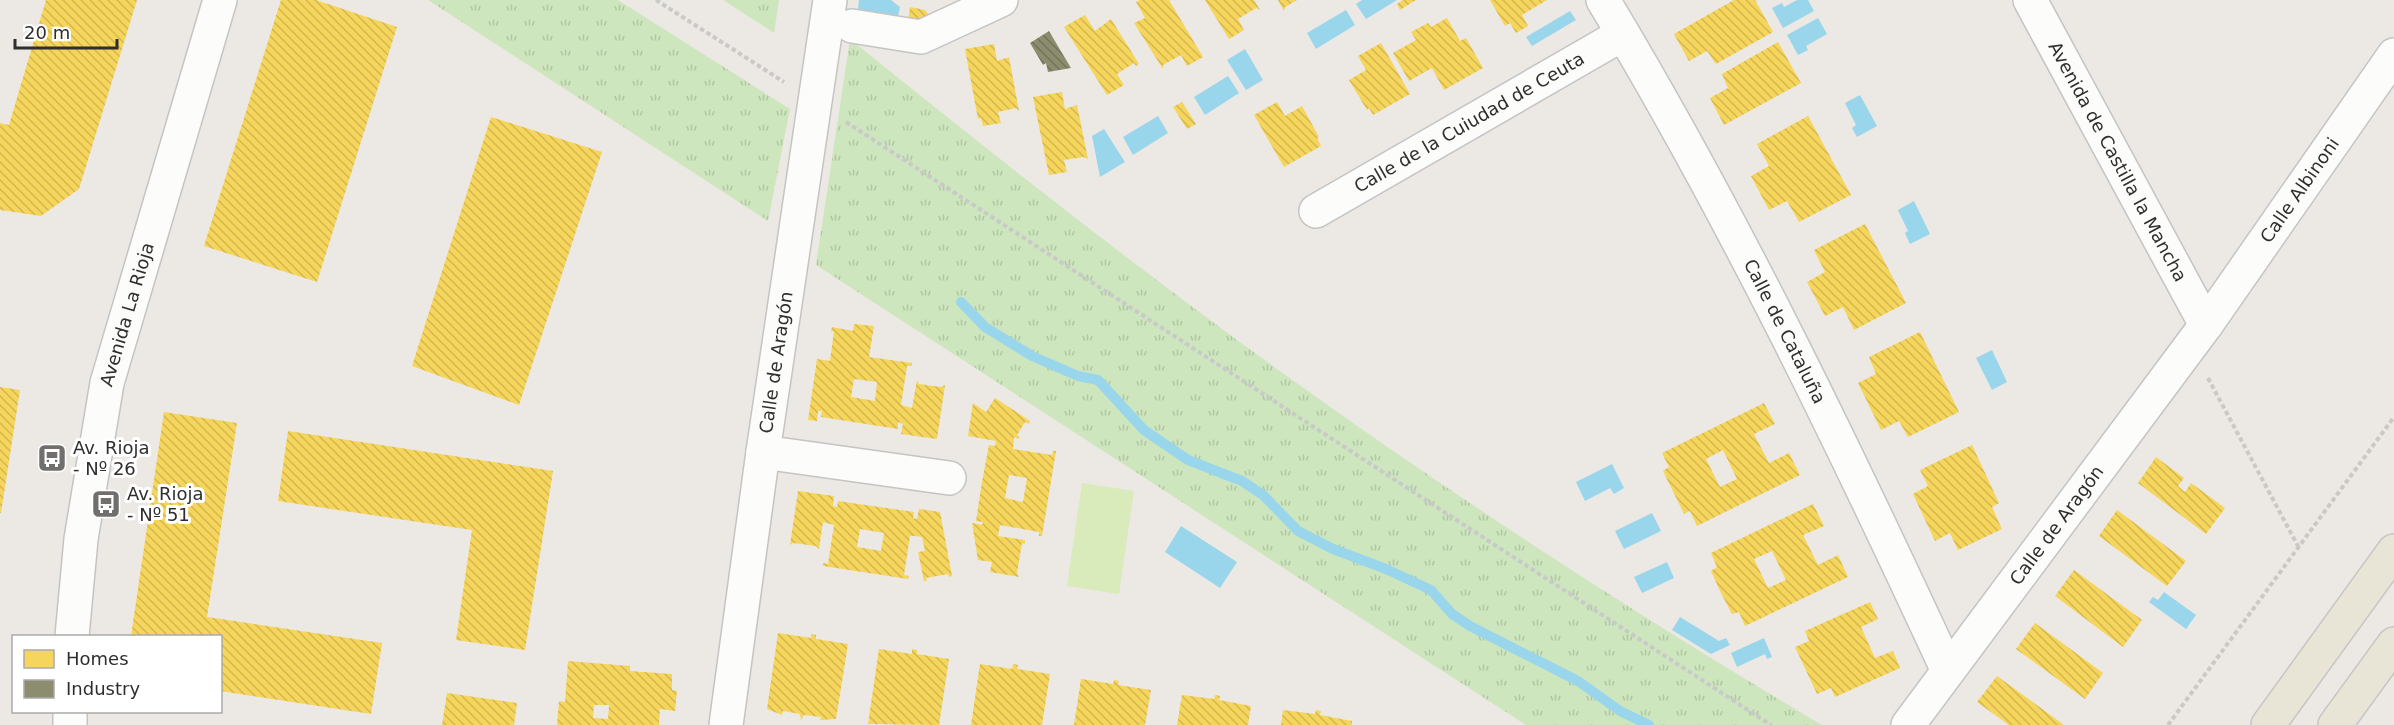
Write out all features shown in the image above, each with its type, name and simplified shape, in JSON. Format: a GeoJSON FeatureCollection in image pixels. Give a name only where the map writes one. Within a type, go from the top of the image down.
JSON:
{"type":"FeatureCollection","features":[{"type":"Feature","properties":{"kind":"main road"},"geometry":{"type":"LineString","coordinates":[[2268,725],[2394,551]]}},
{"type":"Feature","properties":{"kind":"main road"},"geometry":{"type":"LineString","coordinates":[[2335,725],[2394,644]]}},
{"type":"Feature","properties":{"kind":"street","name":"Avenida La Rioja"},"geometry":{"type":"LineString","coordinates":[[72,635],[81,539],[107,383],[220,0]]}},
{"type":"Feature","properties":{"kind":"street","name":"Calle de Aragón"},"geometry":{"type":"LineString","coordinates":[[726,725],[763,452],[830,0]]}},
{"type":"Feature","properties":{"kind":"street"},"geometry":{"type":"LineString","coordinates":[[852,26],[921,37],[1001,0]]}},
{"type":"Feature","properties":{"kind":"street","name":"Calle de Cataluña"},"geometry":{"type":"LineString","coordinates":[[1603,0],[1731,224],[1857,471],[1948,671]]}},
{"type":"Feature","properties":{"kind":"street","name":"Avenida de Castilla la Mancha"},"geometry":{"type":"LineString","coordinates":[[2030,0],[2198,335]]}},
{"type":"Feature","properties":{"kind":"street","name":"Calle de la Cuiudad de Ceuta"},"geometry":{"type":"LineString","coordinates":[[1316,211],[1623,34]]}},
{"type":"Feature","properties":{"kind":"street","name":"Calle Albinoni"},"geometry":{"type":"LineString","coordinates":[[2198,335],[2394,55]]}},
{"type":"Feature","properties":{"kind":"street","name":"Calle de Aragón"},"geometry":{"type":"LineString","coordinates":[[1908,725],[2198,335]]}},
{"type":"Feature","properties":{"kind":"street"},"geometry":{"type":"LineString","coordinates":[[763,452],[949,478]]}},
{"type":"Feature","properties":{"kind":"path"},"geometry":{"type":"LineString","coordinates":[[656,0],[815,101],[1771,725]]}},
{"type":"Feature","properties":{"kind":"path"},"geometry":{"type":"LineString","coordinates":[[2198,335],[2300,548]]}},
{"type":"Feature","properties":{"kind":"path"},"geometry":{"type":"LineString","coordinates":[[2168,725],[2394,417]]}},
{"type":"Feature","properties":{"kind":"green space"},"geometry":{"type":"Polygon","coordinates":[[[428,0],[618,0],[790,109],[768,221],[428,0]]]}},
{"type":"Feature","properties":{"kind":"green space"},"geometry":{"type":"Polygon","coordinates":[[[723,0],[779,0],[774,33],[723,0]]]}},
{"type":"Feature","properties":{"kind":"green space"},"geometry":{"type":"Polygon","coordinates":[[[850,39],[1075,217],[1305,389],[1431,477],[1560,562],[1690,645],[1822,725],[1526,725],[816,265],[850,39]]]}},
{"type":"Feature","properties":{"kind":"green space"},"geometry":{"type":"Polygon","coordinates":[[[1082,483],[1134,491],[1119,594],[1067,586],[1082,483]]]}},
{"type":"Feature","properties":{"kind":"water"},"geometry":{"type":"Polygon","coordinates":[[[859,0],[891,0],[900,7],[898,16],[858,9],[859,0]]]}},
{"type":"Feature","properties":{"kind":"water"},"geometry":{"type":"Polygon","coordinates":[[[1362,0],[1397,0],[1366,19],[1356,4],[1362,0]]]}},
{"type":"Feature","properties":{"kind":"water"},"geometry":{"type":"Polygon","coordinates":[[[1797,0],[1808,0],[1814,11],[1783,28],[1772,8],[1782,3],[1784,7],[1797,0]]]}},
{"type":"Feature","properties":{"kind":"water"},"geometry":{"type":"Polygon","coordinates":[[[1346,10],[1355,25],[1316,49],[1307,33],[1346,10]]]}},
{"type":"Feature","properties":{"kind":"water"},"geometry":{"type":"Polygon","coordinates":[[[1570,11],[1576,20],[1532,46],[1526,37],[1570,11]]]}},
{"type":"Feature","properties":{"kind":"water"},"geometry":{"type":"Polygon","coordinates":[[[1818,18],[1827,34],[1806,46],[1808,50],[1798,55],[1787,35],[1818,18]]]}},
{"type":"Feature","properties":{"kind":"water"},"geometry":{"type":"Polygon","coordinates":[[[1245,49],[1263,80],[1246,90],[1227,60],[1245,49]]]}},
{"type":"Feature","properties":{"kind":"water"},"geometry":{"type":"Polygon","coordinates":[[[1228,76],[1239,93],[1205,115],[1194,97],[1228,76]]]}},
{"type":"Feature","properties":{"kind":"water"},"geometry":{"type":"Polygon","coordinates":[[[1860,95],[1877,126],[1857,137],[1852,128],[1856,125],[1845,103],[1860,95]]]}},
{"type":"Feature","properties":{"kind":"water"},"geometry":{"type":"Polygon","coordinates":[[[1158,116],[1168,133],[1133,155],[1123,137],[1158,116]]]}},
{"type":"Feature","properties":{"kind":"water"},"geometry":{"type":"Polygon","coordinates":[[[1104,129],[1125,162],[1100,177],[1092,136],[1104,129]]]}},
{"type":"Feature","properties":{"kind":"water"},"geometry":{"type":"Polygon","coordinates":[[[1914,201],[1930,234],[1910,244],[1905,233],[1908,231],[1898,210],[1914,201]]]}},
{"type":"Feature","properties":{"kind":"water"},"geometry":{"type":"Polygon","coordinates":[[[1992,350],[2007,382],[1992,390],[1976,358],[1992,350]]]}},
{"type":"Feature","properties":{"kind":"water"},"geometry":{"type":"Polygon","coordinates":[[[1612,464],[1624,488],[1614,494],[1610,488],[1585,501],[1576,482],[1612,464]]]}},
{"type":"Feature","properties":{"kind":"water"},"geometry":{"type":"Polygon","coordinates":[[[1652,513],[1661,531],[1624,549],[1615,531],[1652,513]]]}},
{"type":"Feature","properties":{"kind":"water"},"geometry":{"type":"Polygon","coordinates":[[[1181,526],[1237,562],[1220,588],[1165,552],[1181,526]]]}},
{"type":"Feature","properties":{"kind":"water"},"geometry":{"type":"Polygon","coordinates":[[[1667,562],[1674,578],[1642,593],[1634,577],[1667,562]]]}},
{"type":"Feature","properties":{"kind":"water"},"geometry":{"type":"Polygon","coordinates":[[[2164,592],[2196,615],[2186,629],[2149,602],[2153,597],[2158,600],[2164,592]]]}},
{"type":"Feature","properties":{"kind":"water"},"geometry":{"type":"Polygon","coordinates":[[[1680,617],[1719,641],[1726,638],[1730,645],[1711,654],[1672,630],[1680,617]]]}},
{"type":"Feature","properties":{"kind":"water"},"geometry":{"type":"Polygon","coordinates":[[[1764,638],[1772,657],[1767,659],[1765,654],[1737,667],[1731,653],[1764,638]]]}},
{"type":"Feature","properties":{"kind":"building: Homes"},"geometry":{"type":"Polygon","coordinates":[[[46,0],[137,0],[79,189],[41,216],[0,210],[0,123],[9,125],[46,0]]]}},
{"type":"Feature","properties":{"kind":"building: Homes"},"geometry":{"type":"Polygon","coordinates":[[[281,0],[316,0],[397,27],[317,282],[204,246],[281,0]]]}},
{"type":"Feature","properties":{"kind":"building: Homes"},"geometry":{"type":"Polygon","coordinates":[[[1169,0],[1203,57],[1187,66],[1181,55],[1163,65],[1163,69],[1134,23],[1145,18],[1136,2],[1169,0]]]}},
{"type":"Feature","properties":{"kind":"building: Homes"},"geometry":{"type":"Polygon","coordinates":[[[1205,0],[1254,0],[1260,10],[1256,8],[1238,19],[1244,30],[1229,39],[1205,0]]]}},
{"type":"Feature","properties":{"kind":"building: Homes"},"geometry":{"type":"Polygon","coordinates":[[[1278,0],[1297,0],[1285,7],[1284,11],[1278,0]]]}},
{"type":"Feature","properties":{"kind":"building: Homes"},"geometry":{"type":"Polygon","coordinates":[[[1403,0],[1416,0],[1400,10],[1397,4],[1403,0]]]}},
{"type":"Feature","properties":{"kind":"building: Homes"},"geometry":{"type":"Polygon","coordinates":[[[1490,0],[1547,0],[1522,15],[1528,26],[1516,33],[1510,23],[1505,26],[1490,0]]]}},
{"type":"Feature","properties":{"kind":"building: Homes"},"geometry":{"type":"Polygon","coordinates":[[[1734,0],[1755,0],[1773,32],[1716,64],[1707,51],[1689,61],[1674,34],[1734,0]]]}},
{"type":"Feature","properties":{"kind":"building: Homes"},"geometry":{"type":"Polygon","coordinates":[[[910,7],[925,10],[932,19],[908,21],[910,7]]]}},
{"type":"Feature","properties":{"kind":"building: Homes"},"geometry":{"type":"Polygon","coordinates":[[[1085,15],[1095,31],[1111,19],[1139,64],[1136,66],[1134,63],[1117,74],[1124,85],[1107,95],[1064,27],[1085,15]]]}},
{"type":"Feature","properties":{"kind":"building: Homes"},"geometry":{"type":"Polygon","coordinates":[[[1447,18],[1460,41],[1466,38],[1483,68],[1444,90],[1432,68],[1409,81],[1393,53],[1416,40],[1411,32],[1428,23],[1431,27],[1447,18]]]}},
{"type":"Feature","properties":{"kind":"building: Homes"},"geometry":{"type":"Polygon","coordinates":[[[1778,42],[1801,83],[1724,125],[1710,98],[1728,88],[1722,74],[1778,42]]]}},
{"type":"Feature","properties":{"kind":"building: Homes"},"geometry":{"type":"Polygon","coordinates":[[[1381,43],[1410,94],[1373,115],[1369,108],[1367,110],[1349,80],[1366,70],[1358,56],[1381,43]]]}},
{"type":"Feature","properties":{"kind":"building: Homes"},"geometry":{"type":"Polygon","coordinates":[[[994,44],[997,61],[1009,57],[1019,111],[1016,108],[998,112],[1001,123],[983,126],[981,118],[978,119],[965,49],[994,44]]]}},
{"type":"Feature","properties":{"kind":"building: Homes"},"geometry":{"type":"Polygon","coordinates":[[[1062,92],[1065,109],[1077,105],[1088,159],[1084,157],[1064,160],[1067,172],[1049,175],[1033,97],[1062,92]]]}},
{"type":"Feature","properties":{"kind":"building: Homes"},"geometry":{"type":"Polygon","coordinates":[[[1182,102],[1196,124],[1187,129],[1173,107],[1182,102]]]}},
{"type":"Feature","properties":{"kind":"building: Homes"},"geometry":{"type":"Polygon","coordinates":[[[1277,102],[1285,116],[1302,106],[1319,137],[1317,138],[1321,146],[1284,167],[1254,115],[1277,102]]]}},
{"type":"Feature","properties":{"kind":"building: Homes"},"geometry":{"type":"Polygon","coordinates":[[[1808,116],[1851,195],[1799,222],[1787,201],[1769,210],[1751,176],[1769,166],[1757,144],[1808,116]]]}},
{"type":"Feature","properties":{"kind":"building: Homes"},"geometry":{"type":"Polygon","coordinates":[[[491,117],[602,152],[519,405],[412,366],[491,117]]]}},
{"type":"Feature","properties":{"kind":"building: Homes"},"geometry":{"type":"Polygon","coordinates":[[[1865,224],[1906,303],[1854,330],[1843,307],[1825,316],[1807,282],[1825,272],[1814,250],[1865,224]]]}},
{"type":"Feature","properties":{"kind":"building: Homes"},"geometry":{"type":"Polygon","coordinates":[[[854,324],[874,326],[869,357],[912,363],[912,366],[907,366],[901,405],[912,408],[917,380],[919,384],[941,387],[945,385],[937,439],[901,434],[903,424],[898,422],[898,429],[821,417],[822,411],[818,411],[817,421],[808,420],[817,359],[830,361],[834,331],[831,331],[832,327],[853,331],[854,324]],[[854,379],[851,397],[875,401],[877,382],[854,379]]]}},
{"type":"Feature","properties":{"kind":"building: Homes"},"geometry":{"type":"Polygon","coordinates":[[[1920,332],[1959,412],[1908,437],[1899,421],[1881,430],[1858,383],[1876,374],[1869,357],[1920,332]]]}},
{"type":"Feature","properties":{"kind":"building: Homes"},"geometry":{"type":"Polygon","coordinates":[[[0,387],[20,390],[1,513],[0,513],[0,387]]]}},
{"type":"Feature","properties":{"kind":"building: Homes"},"geometry":{"type":"Polygon","coordinates":[[[995,398],[1030,421],[1029,424],[1025,422],[1017,435],[1020,437],[1018,439],[1014,437],[1013,449],[1052,455],[1053,451],[1056,451],[1042,536],[1039,536],[1039,532],[1000,525],[998,536],[1025,540],[1025,544],[1022,543],[1017,573],[1019,577],[990,572],[992,562],[978,560],[972,523],[982,525],[983,522],[976,521],[982,482],[989,445],[995,446],[996,441],[968,436],[973,403],[986,412],[995,398]],[[1009,475],[1005,498],[1023,502],[1027,478],[1009,475]]]}},
{"type":"Feature","properties":{"kind":"building: Homes"},"geometry":{"type":"Polygon","coordinates":[[[1764,403],[1775,424],[1754,434],[1769,463],[1789,453],[1800,475],[1697,526],[1690,511],[1684,514],[1663,471],[1669,467],[1662,453],[1764,403]],[[1723,450],[1706,459],[1720,487],[1737,479],[1723,450]]]}},
{"type":"Feature","properties":{"kind":"building: Homes"},"geometry":{"type":"Polygon","coordinates":[[[164,412],[237,423],[207,617],[382,643],[371,714],[222,691],[222,635],[131,635],[164,412]]]}},
{"type":"Feature","properties":{"kind":"building: Homes"},"geometry":{"type":"Polygon","coordinates":[[[288,431],[553,471],[525,650],[456,640],[472,530],[278,501],[288,431]]]}},
{"type":"Feature","properties":{"kind":"building: Homes"},"geometry":{"type":"Polygon","coordinates":[[[1972,445],[1999,503],[1992,507],[2002,529],[1958,550],[1950,533],[1935,541],[1913,494],[1928,486],[1920,470],[1972,445]]]}},
{"type":"Feature","properties":{"kind":"building: Homes"},"geometry":{"type":"Polygon","coordinates":[[[2156,457],[2184,478],[2178,486],[2185,492],[2191,483],[2225,508],[2206,534],[2138,483],[2156,457]]]}},
{"type":"Feature","properties":{"kind":"building: Homes"},"geometry":{"type":"Polygon","coordinates":[[[798,491],[834,496],[833,506],[837,507],[838,501],[914,512],[913,518],[917,519],[919,509],[940,512],[952,576],[949,577],[948,574],[926,578],[927,581],[924,581],[918,552],[925,551],[922,537],[910,536],[904,575],[909,576],[908,579],[823,566],[823,563],[828,564],[834,525],[823,522],[819,549],[816,546],[793,543],[790,545],[798,491]],[[860,529],[857,547],[881,551],[884,533],[860,529]]]}},
{"type":"Feature","properties":{"kind":"building: Homes"},"geometry":{"type":"Polygon","coordinates":[[[1813,504],[1824,526],[1803,535],[1818,565],[1838,555],[1848,577],[1745,626],[1739,612],[1732,614],[1721,593],[1711,571],[1717,567],[1711,553],[1813,504]],[[1772,551],[1754,559],[1768,588],[1786,580],[1772,551]]]}},
{"type":"Feature","properties":{"kind":"building: Homes"},"geometry":{"type":"Polygon","coordinates":[[[2117,510],[2186,561],[2167,586],[2099,536],[2117,510]]]}},
{"type":"Feature","properties":{"kind":"building: Homes"},"geometry":{"type":"Polygon","coordinates":[[[2074,570],[2142,620],[2123,647],[2055,596],[2074,570]]]}},
{"type":"Feature","properties":{"kind":"building: Homes"},"geometry":{"type":"Polygon","coordinates":[[[1870,602],[1878,619],[1861,627],[1875,658],[1893,651],[1900,668],[1835,697],[1831,688],[1817,694],[1795,647],[1809,641],[1805,631],[1870,602]]]}},
{"type":"Feature","properties":{"kind":"building: Homes"},"geometry":{"type":"Polygon","coordinates":[[[2035,623],[2103,673],[2085,699],[2016,649],[2035,623]]]}},
{"type":"Feature","properties":{"kind":"building: Homes"},"geometry":{"type":"Polygon","coordinates":[[[778,633],[811,638],[811,634],[816,635],[816,639],[848,644],[836,719],[820,720],[821,717],[804,715],[801,720],[800,714],[783,711],[782,715],[767,709],[778,633]]]}},
{"type":"Feature","properties":{"kind":"building: Homes"},"geometry":{"type":"Polygon","coordinates":[[[879,649],[912,654],[912,649],[917,650],[917,654],[949,659],[939,725],[868,724],[879,649]]]}},
{"type":"Feature","properties":{"kind":"building: Homes"},"geometry":{"type":"Polygon","coordinates":[[[568,661],[630,666],[630,671],[672,674],[672,690],[677,691],[675,711],[660,709],[659,725],[557,725],[559,701],[565,702],[568,661]],[[594,705],[593,718],[608,719],[609,705],[594,705]]]}},
{"type":"Feature","properties":{"kind":"building: Homes"},"geometry":{"type":"Polygon","coordinates":[[[980,664],[1012,669],[1013,664],[1018,665],[1017,669],[1050,674],[1042,725],[971,725],[980,664]]]}},
{"type":"Feature","properties":{"kind":"building: Homes"},"geometry":{"type":"Polygon","coordinates":[[[1997,676],[2064,725],[2009,725],[1977,702],[1997,676]]]}},
{"type":"Feature","properties":{"kind":"building: Homes"},"geometry":{"type":"Polygon","coordinates":[[[1081,679],[1113,684],[1114,680],[1119,681],[1118,685],[1151,690],[1145,725],[1074,725],[1081,679]]]}},
{"type":"Feature","properties":{"kind":"building: Homes"},"geometry":{"type":"Polygon","coordinates":[[[447,693],[517,703],[514,725],[442,725],[447,693]]]}},
{"type":"Feature","properties":{"kind":"building: Homes"},"geometry":{"type":"Polygon","coordinates":[[[1182,695],[1214,699],[1215,695],[1220,696],[1219,700],[1251,706],[1248,725],[1177,725],[1182,695]]]}},
{"type":"Feature","properties":{"kind":"building: Homes"},"geometry":{"type":"Polygon","coordinates":[[[1283,710],[1315,714],[1316,710],[1321,711],[1320,715],[1352,721],[1352,725],[1281,725],[1283,710]]]}},
{"type":"Feature","properties":{"kind":"building: Industry"},"geometry":{"type":"Polygon","coordinates":[[[1049,31],[1071,68],[1048,72],[1046,63],[1043,65],[1030,43],[1049,31]]]}},
{"type":"Feature","properties":{"kind":"waterway"},"geometry":{"type":"LineString","coordinates":[[961,302],[985,327],[1032,356],[1078,376],[1098,380],[1144,430],[1188,460],[1242,481],[1263,495],[1298,531],[1333,549],[1386,569],[1431,590],[1452,614],[1470,626],[1578,681],[1620,711],[1649,725]]}},
{"type":"Feature","properties":{"kind":"place","name":"Av. Rioja - Nº 26"},"geometry":{"type":"Point","coordinates":[52,458]}},
{"type":"Feature","properties":{"kind":"place","name":"Av. Rioja - Nº 51"},"geometry":{"type":"Point","coordinates":[106,504]}}]}
